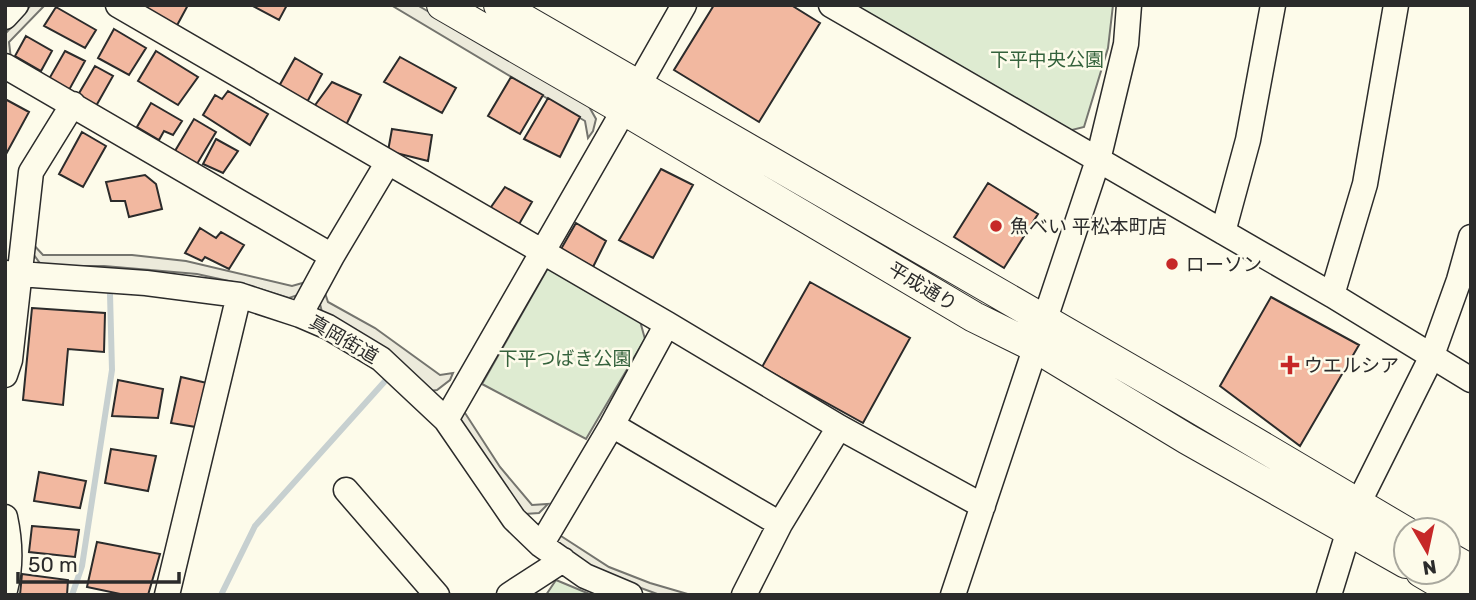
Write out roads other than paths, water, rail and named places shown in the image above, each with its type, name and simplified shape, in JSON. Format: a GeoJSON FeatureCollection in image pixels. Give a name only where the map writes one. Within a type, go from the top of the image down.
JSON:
{"type":"FeatureCollection","features":[{"type":"Feature","properties":{"kind":"main road","name":"平成通り"},"geometry":{"type":"LineString","coordinates":[[442,5],[631,98],[1040,334],[1187,439],[1353,517],[1392,528]]}},
{"type":"Feature","properties":{"kind":"main road","name":"平成通り"},"geometry":{"type":"LineString","coordinates":[[499,5],[631,98]]}},
{"type":"Feature","properties":{"kind":"main road","name":"平成通り"},"geometry":{"type":"LineString","coordinates":[[1353,517],[1392,551]]}},
{"type":"Feature","properties":{"kind":"main road"},"geometry":{"type":"LineString","coordinates":[[1445,586],[1460,595]]}},
{"type":"Feature","properties":{"kind":"street"},"geometry":{"type":"LineString","coordinates":[[5,17],[16,5]]}},
{"type":"Feature","properties":{"kind":"street"},"geometry":{"type":"LineString","coordinates":[[118,5],[839,427],[983,506]]}},
{"type":"Feature","properties":{"kind":"street"},"geometry":{"type":"LineString","coordinates":[[446,420],[684,5]]}},
{"type":"Feature","properties":{"kind":"street"},"geometry":{"type":"LineString","coordinates":[[831,5],[1332,295],[1471,380]]}},
{"type":"Feature","properties":{"kind":"street"},"geometry":{"type":"LineString","coordinates":[[953,595],[1098,160],[1126,44],[1129,5]]}},
{"type":"Feature","properties":{"kind":"street"},"geometry":{"type":"LineString","coordinates":[[1223,232],[1248,140],[1273,5]]}},
{"type":"Feature","properties":{"kind":"street"},"geometry":{"type":"LineString","coordinates":[[1332,295],[1365,184],[1396,5]]}},
{"type":"Feature","properties":{"kind":"street"},"geometry":{"type":"LineString","coordinates":[[5,66],[331,256]]}},
{"type":"Feature","properties":{"kind":"street"},"geometry":{"type":"LineString","coordinates":[[5,375],[10,360],[12,274],[32,172],[73,104]]}},
{"type":"Feature","properties":{"kind":"street"},"geometry":{"type":"LineString","coordinates":[[300,314],[331,256],[388,162]]}},
{"type":"Feature","properties":{"kind":"street"},"geometry":{"type":"LineString","coordinates":[[1329,595],[1353,517],[1431,358],[1465,279],[1471,237]]}},
{"type":"Feature","properties":{"kind":"street","name":"真岡街道"},"geometry":{"type":"LineString","coordinates":[[12,274],[146,283],[239,295],[300,314],[328,327],[381,359],[446,420],[514,519],[541,545],[585,576],[630,595]]}},
{"type":"Feature","properties":{"kind":"street"},"geometry":{"type":"LineString","coordinates":[[167,595],[239,295]]}},
{"type":"Feature","properties":{"kind":"street"},"geometry":{"type":"LineString","coordinates":[[541,545],[612,425],[667,324]]}},
{"type":"Feature","properties":{"kind":"street"},"geometry":{"type":"LineString","coordinates":[[612,425],[780,524]]}},
{"type":"Feature","properties":{"kind":"street"},"geometry":{"type":"LineString","coordinates":[[744,595],[780,524],[839,427]]}},
{"type":"Feature","properties":{"kind":"street"},"geometry":{"type":"LineString","coordinates":[[346,490],[437,595]]}},
{"type":"Feature","properties":{"kind":"street"},"geometry":{"type":"LineString","coordinates":[[5,517],[8,532],[8,578],[5,590]]}},
{"type":"Feature","properties":{"kind":"street"},"geometry":{"type":"LineString","coordinates":[[509,595],[563,560]]}},
{"type":"Feature","properties":{"kind":"waterway"},"geometry":{"type":"LineString","coordinates":[[72,595],[82,566],[112,370],[110,294]]}},
{"type":"Feature","properties":{"kind":"waterway"},"geometry":{"type":"LineString","coordinates":[[221,595],[255,526],[386,380]]}},
{"type":"Feature","properties":{"kind":"place","name":"魚べい 平松本町店"},"geometry":{"type":"Point","coordinates":[996,226]}},
{"type":"Feature","properties":{"kind":"place","name":"ローソン"},"geometry":{"type":"Point","coordinates":[1172,264]}},
{"type":"Feature","properties":{"kind":"place","name":"ウエルシア"},"geometry":{"type":"Point","coordinates":[1290,365]}},
{"type":"Feature","properties":{"kind":"park label","name":"下平中央公園"},"geometry":{"type":"Point","coordinates":[1047,59]}},
{"type":"Feature","properties":{"kind":"park label","name":"下平つばき公園"},"geometry":{"type":"Point","coordinates":[565,358]}}]}
